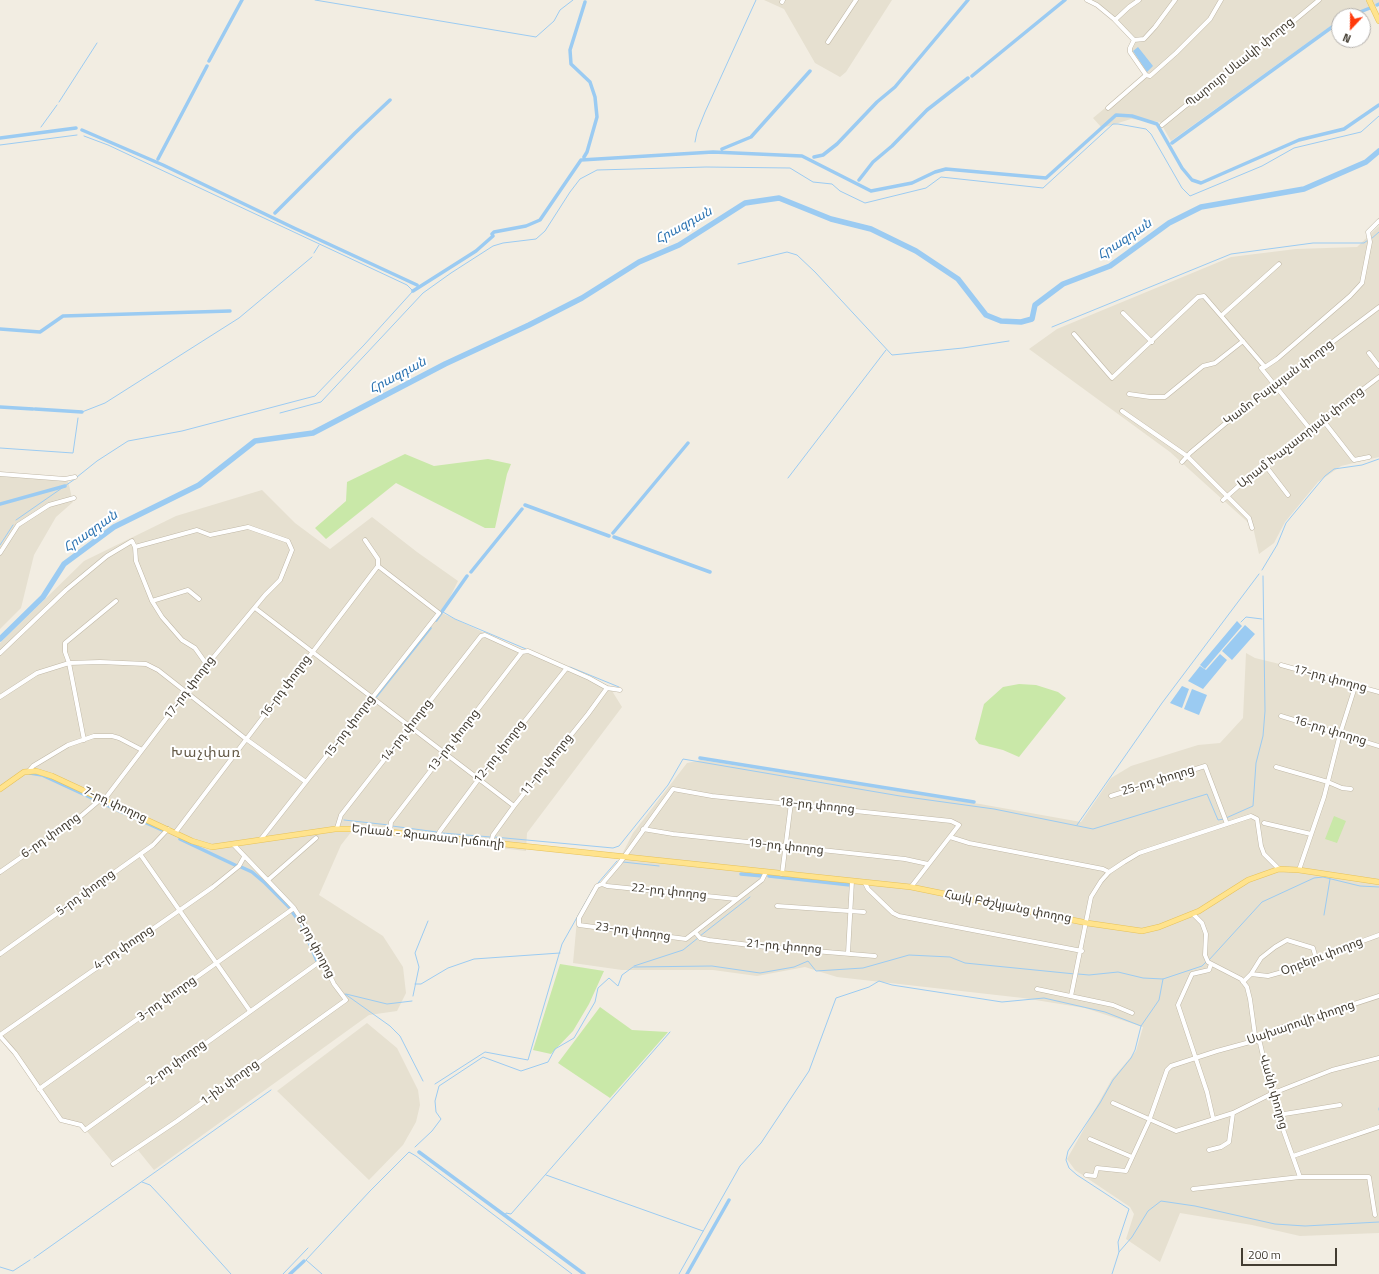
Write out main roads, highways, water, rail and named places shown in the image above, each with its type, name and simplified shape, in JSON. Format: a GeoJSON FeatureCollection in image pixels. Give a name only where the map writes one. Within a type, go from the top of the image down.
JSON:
{"type":"FeatureCollection","features":[{"type":"Feature","properties":{"kind":"main road"},"geometry":{"type":"LineString","coordinates":[[1369,0],[1379,21]]}},
{"type":"Feature","properties":{"kind":"main road","name":"7-րդ փողոց"},"geometry":{"type":"LineString","coordinates":[[0,789],[24,772],[36,771],[52,776],[175,833],[208,846],[233,844]]}},
{"type":"Feature","properties":{"kind":"main road","name":"Երևան - Ջրառատ խճուղի"},"geometry":{"type":"LineString","coordinates":[[233,844],[337,828],[438,836],[623,857]]}},
{"type":"Feature","properties":{"kind":"main road","name":"Հայկ Բժշկյանց փողոց"},"geometry":{"type":"LineString","coordinates":[[623,857],[911,887],[1087,923],[1142,931],[1158,927],[1193,914],[1248,880],[1279,869],[1299,870],[1379,882]]}},
{"type":"Feature","properties":{"kind":"water"},"geometry":{"type":"Polygon","coordinates":[[[1138,47],[1153,66],[1147,72],[1133,51],[1138,47]]]}},
{"type":"Feature","properties":{"kind":"water"},"geometry":{"type":"Polygon","coordinates":[[[1237,621],[1242,626],[1205,669],[1200,665],[1237,621]]]}},
{"type":"Feature","properties":{"kind":"water"},"geometry":{"type":"Polygon","coordinates":[[[1245,625],[1255,634],[1232,660],[1222,651],[1245,625]]]}},
{"type":"Feature","properties":{"kind":"water"},"geometry":{"type":"Polygon","coordinates":[[[1220,654],[1227,660],[1203,689],[1188,681],[1200,666],[1206,670],[1220,654]]]}},
{"type":"Feature","properties":{"kind":"water"},"geometry":{"type":"Polygon","coordinates":[[[1182,686],[1189,689],[1182,708],[1170,703],[1182,686]]]}},
{"type":"Feature","properties":{"kind":"water"},"geometry":{"type":"Polygon","coordinates":[[[1192,689],[1207,695],[1199,715],[1184,709],[1192,689]]]}},
{"type":"Feature","properties":{"kind":"waterway"},"geometry":{"type":"LineString","coordinates":[[209,61],[242,0]]}},
{"type":"Feature","properties":{"kind":"waterway"},"geometry":{"type":"LineString","coordinates":[[315,0],[536,37],[554,21],[560,10],[573,0]]}},
{"type":"Feature","properties":{"kind":"waterway"},"geometry":{"type":"LineString","coordinates":[[695,142],[697,132],[705,112],[756,0]]}},
{"type":"Feature","properties":{"kind":"waterway"},"geometry":{"type":"LineString","coordinates":[[814,157],[823,155],[837,144],[877,102],[895,87],[968,0]]}},
{"type":"Feature","properties":{"kind":"waterway"},"geometry":{"type":"LineString","coordinates":[[972,76],[1065,0]]}},
{"type":"Feature","properties":{"kind":"waterway"},"geometry":{"type":"LineString","coordinates":[[584,157],[587,152],[597,117],[595,97],[590,82],[571,64],[570,50],[585,2]]}},
{"type":"Feature","properties":{"kind":"waterway"},"geometry":{"type":"LineString","coordinates":[[1172,143],[1331,28]]}},
{"type":"Feature","properties":{"kind":"waterway"},"geometry":{"type":"LineString","coordinates":[[59,102],[97,43]]}},
{"type":"Feature","properties":{"kind":"waterway"},"geometry":{"type":"LineString","coordinates":[[158,159],[207,66]]}},
{"type":"Feature","properties":{"kind":"waterway"},"geometry":{"type":"LineString","coordinates":[[722,149],[751,137],[810,71]]}},
{"type":"Feature","properties":{"kind":"waterway"},"geometry":{"type":"LineString","coordinates":[[859,180],[873,162],[892,146],[927,110],[968,78]]}},
{"type":"Feature","properties":{"kind":"waterway"},"geometry":{"type":"LineString","coordinates":[[275,213],[390,100]]}},
{"type":"Feature","properties":{"kind":"waterway"},"geometry":{"type":"LineString","coordinates":[[41,127],[57,105]]}},
{"type":"Feature","properties":{"kind":"waterway"},"geometry":{"type":"LineString","coordinates":[[413,291],[476,251],[493,236],[492,234],[494,232],[526,226],[540,220],[581,160],[713,152],[802,156],[871,191],[912,183],[935,172],[946,169],[1046,178],[1116,115],[1132,116],[1157,124],[1182,168],[1192,180],[1201,183],[1299,140],[1344,129],[1379,105]]}},
{"type":"Feature","properties":{"kind":"waterway"},"geometry":{"type":"LineString","coordinates":[[280,413],[321,402],[423,293],[451,273],[493,246],[503,243],[536,239],[545,231],[580,179],[597,170],[706,167],[790,168],[813,182],[832,184],[840,191],[865,203],[926,188],[941,177],[1043,188],[1113,124],[1118,124],[1146,129],[1151,134],[1182,188],[1190,196],[1262,166],[1294,148],[1361,132],[1379,116]]}},
{"type":"Feature","properties":{"kind":"waterway"},"geometry":{"type":"LineString","coordinates":[[0,138],[76,128]]}},
{"type":"Feature","properties":{"kind":"waterway"},"geometry":{"type":"LineString","coordinates":[[82,130],[163,165],[417,285]]}},
{"type":"Feature","properties":{"kind":"waterway"},"geometry":{"type":"LineString","coordinates":[[0,145],[77,135]]}},
{"type":"Feature","properties":{"kind":"waterway"},"geometry":{"type":"LineString","coordinates":[[77,477],[97,461],[128,441],[182,431],[315,396],[413,291],[407,285],[108,145],[84,136]]}},
{"type":"Feature","properties":{"kind":"waterway","name":"Հրազդան"},"geometry":{"type":"LineString","coordinates":[[0,639],[43,597],[64,564],[114,527],[199,485],[255,441],[313,433],[445,364],[529,325],[582,298],[639,262],[679,245],[745,203],[779,198],[831,219],[871,229],[916,251],[958,279],[986,315],[1001,321],[1021,322],[1032,319],[1035,305],[1063,284],[1110,266],[1169,223],[1201,207],[1304,189],[1366,162],[1379,151]]}},
{"type":"Feature","properties":{"kind":"waterway"},"geometry":{"type":"LineString","coordinates":[[1371,239],[1379,232]]}},
{"type":"Feature","properties":{"kind":"waterway"},"geometry":{"type":"LineString","coordinates":[[1052,327],[1231,254],[1313,243],[1364,243],[1368,240]]}},
{"type":"Feature","properties":{"kind":"waterway"},"geometry":{"type":"LineString","coordinates":[[314,253],[319,245]]}},
{"type":"Feature","properties":{"kind":"waterway"},"geometry":{"type":"LineString","coordinates":[[738,264],[787,252],[797,255],[815,272],[892,355],[963,348],[1009,341]]}},
{"type":"Feature","properties":{"kind":"waterway"},"geometry":{"type":"LineString","coordinates":[[82,412],[105,403],[239,318],[312,257]]}},
{"type":"Feature","properties":{"kind":"waterway"},"geometry":{"type":"LineString","coordinates":[[0,329],[40,332],[63,316],[230,311]]}},
{"type":"Feature","properties":{"kind":"waterway"},"geometry":{"type":"LineString","coordinates":[[788,478],[886,350]]}},
{"type":"Feature","properties":{"kind":"waterway"},"geometry":{"type":"LineString","coordinates":[[0,407],[33,409]]}},
{"type":"Feature","properties":{"kind":"waterway"},"geometry":{"type":"LineString","coordinates":[[35,409],[82,412]]}},
{"type":"Feature","properties":{"kind":"waterway"},"geometry":{"type":"LineString","coordinates":[[0,448],[73,453],[78,418]]}},
{"type":"Feature","properties":{"kind":"waterway"},"geometry":{"type":"LineString","coordinates":[[613,533],[688,443]]}},
{"type":"Feature","properties":{"kind":"waterway"},"geometry":{"type":"LineString","coordinates":[[1262,570],[1277,545],[1286,523],[1325,476],[1334,469],[1362,465],[1379,459]]}},
{"type":"Feature","properties":{"kind":"waterway"},"geometry":{"type":"LineString","coordinates":[[16,520],[75,479]]}},
{"type":"Feature","properties":{"kind":"waterway"},"geometry":{"type":"LineString","coordinates":[[0,504],[65,486]]}},
{"type":"Feature","properties":{"kind":"waterway"},"geometry":{"type":"LineString","coordinates":[[525,505],[609,536]]}},
{"type":"Feature","properties":{"kind":"waterway"},"geometry":{"type":"LineString","coordinates":[[471,572],[522,509]]}},
{"type":"Feature","properties":{"kind":"waterway"},"geometry":{"type":"LineString","coordinates":[[0,545],[13,525]]}},
{"type":"Feature","properties":{"kind":"waterway"},"geometry":{"type":"LineString","coordinates":[[614,537],[710,572]]}},
{"type":"Feature","properties":{"kind":"waterway"},"geometry":{"type":"LineString","coordinates":[[1077,825],[1162,703],[1259,574]]}},
{"type":"Feature","properties":{"kind":"waterway"},"geometry":{"type":"LineString","coordinates":[[436,620],[467,576]]}},
{"type":"Feature","properties":{"kind":"waterway"},"geometry":{"type":"LineString","coordinates":[[1226,818],[1253,806],[1256,763],[1263,736],[1265,711],[1263,576]]}},
{"type":"Feature","properties":{"kind":"waterway"},"geometry":{"type":"LineString","coordinates":[[443,612],[455,619],[526,649]]}},
{"type":"Feature","properties":{"kind":"waterway"},"geometry":{"type":"LineString","coordinates":[[1241,622],[1246,617],[1262,619]]}},
{"type":"Feature","properties":{"kind":"waterway"},"geometry":{"type":"LineString","coordinates":[[376,696],[430,628]]}},
{"type":"Feature","properties":{"kind":"waterway"},"geometry":{"type":"LineString","coordinates":[[570,667],[619,687]]}},
{"type":"Feature","properties":{"kind":"waterway"},"geometry":{"type":"LineString","coordinates":[[700,758],[974,802]]}},
{"type":"Feature","properties":{"kind":"waterway"},"geometry":{"type":"LineString","coordinates":[[494,837],[613,848],[619,846],[668,785],[683,759],[900,796],[994,809],[1093,829],[1207,794],[1218,820],[1224,819]]}},
{"type":"Feature","properties":{"kind":"waterway"},"geometry":{"type":"LineString","coordinates":[[30,773],[42,775],[96,800]]}},
{"type":"Feature","properties":{"kind":"waterway"},"geometry":{"type":"LineString","coordinates":[[102,803],[162,830]]}},
{"type":"Feature","properties":{"kind":"waterway"},"geometry":{"type":"LineString","coordinates":[[344,820],[389,825]]}},
{"type":"Feature","properties":{"kind":"waterway"},"geometry":{"type":"LineString","coordinates":[[392,826],[437,832]]}},
{"type":"Feature","properties":{"kind":"waterway"},"geometry":{"type":"LineString","coordinates":[[442,833],[491,837]]}},
{"type":"Feature","properties":{"kind":"waterway"},"geometry":{"type":"LineString","coordinates":[[180,839],[237,866]]}},
{"type":"Feature","properties":{"kind":"waterway"},"geometry":{"type":"LineString","coordinates":[[598,883],[617,861]]}},
{"type":"Feature","properties":{"kind":"waterway"},"geometry":{"type":"LineString","coordinates":[[623,862],[659,866]]}},
{"type":"Feature","properties":{"kind":"waterway"},"geometry":{"type":"LineString","coordinates":[[241,867],[252,872],[291,909]]}},
{"type":"Feature","properties":{"kind":"waterway"},"geometry":{"type":"LineString","coordinates":[[741,874],[763,876]]}},
{"type":"Feature","properties":{"kind":"waterway"},"geometry":{"type":"LineString","coordinates":[[769,876],[850,885]]}},
{"type":"Feature","properties":{"kind":"waterway"},"geometry":{"type":"LineString","coordinates":[[1209,960],[1262,902],[1314,878],[1323,877],[1360,886],[1379,887]]}},
{"type":"Feature","properties":{"kind":"waterway"},"geometry":{"type":"LineString","coordinates":[[1324,915],[1330,879]]}},
{"type":"Feature","properties":{"kind":"waterway"},"geometry":{"type":"LineString","coordinates":[[435,1084],[485,1052],[528,1060],[562,944],[593,889]]}},
{"type":"Feature","properties":{"kind":"waterway"},"geometry":{"type":"LineString","coordinates":[[700,936],[750,897]]}},
{"type":"Feature","properties":{"kind":"waterway"},"geometry":{"type":"LineString","coordinates":[[293,913],[302,925],[317,961]]}},
{"type":"Feature","properties":{"kind":"waterway"},"geometry":{"type":"LineString","coordinates":[[413,996],[419,967],[415,953],[428,921]]}},
{"type":"Feature","properties":{"kind":"waterway"},"geometry":{"type":"LineString","coordinates":[[634,966],[683,950],[698,938]]}},
{"type":"Feature","properties":{"kind":"waterway"},"geometry":{"type":"LineString","coordinates":[[415,984],[421,984],[448,968],[474,959],[560,953]]}},
{"type":"Feature","properties":{"kind":"waterway"},"geometry":{"type":"LineString","coordinates":[[415,1147],[432,1131],[441,1119],[436,1112],[435,1101],[439,1086],[483,1057],[521,1071],[548,1062],[555,1049],[574,1038],[595,1002],[598,988],[609,978],[618,986],[622,975],[633,967],[712,966],[760,973],[794,967],[808,961],[816,971],[863,968],[909,955],[950,957],[965,963],[1075,974]]}},
{"type":"Feature","properties":{"kind":"waterway"},"geometry":{"type":"LineString","coordinates":[[1078,974],[1089,975],[1118,972],[1143,978],[1163,979],[1202,966],[1206,962]]}},
{"type":"Feature","properties":{"kind":"waterway"},"geometry":{"type":"LineString","coordinates":[[1112,1274],[1119,1252],[1118,1242],[1129,1209],[1077,1175],[1069,1168],[1066,1160],[1068,1151],[1100,1103],[1113,1080],[1131,1058],[1135,1050],[1141,1026],[1159,1000],[1163,979]]}},
{"type":"Feature","properties":{"kind":"waterway"},"geometry":{"type":"LineString","coordinates":[[679,1274],[740,1166],[761,1143],[809,1071],[836,998],[869,987],[879,981],[892,985],[1002,1002],[1044,998],[1105,1012],[1141,1026]]}},
{"type":"Feature","properties":{"kind":"waterway"},"geometry":{"type":"LineString","coordinates":[[345,994],[390,1026],[400,1036],[423,1081]]}},
{"type":"Feature","properties":{"kind":"waterway"},"geometry":{"type":"LineString","coordinates":[[346,994],[387,1004],[412,1001]]}},
{"type":"Feature","properties":{"kind":"waterway"},"geometry":{"type":"LineString","coordinates":[[505,1215],[506,1213],[511,1214],[670,1032]]}},
{"type":"Feature","properties":{"kind":"waterway"},"geometry":{"type":"LineString","coordinates":[[34,1258],[271,1090]]}},
{"type":"Feature","properties":{"kind":"waterway"},"geometry":{"type":"LineString","coordinates":[[322,1274],[306,1260],[370,1191],[409,1152],[572,1274]]}},
{"type":"Feature","properties":{"kind":"waterway"},"geometry":{"type":"LineString","coordinates":[[419,1152],[584,1274]]}},
{"type":"Feature","properties":{"kind":"waterway"},"geometry":{"type":"LineString","coordinates":[[546,1175],[703,1231]]}},
{"type":"Feature","properties":{"kind":"waterway"},"geometry":{"type":"LineString","coordinates":[[142,1182],[150,1185],[231,1274]]}},
{"type":"Feature","properties":{"kind":"waterway"},"geometry":{"type":"LineString","coordinates":[[687,1274],[729,1200]]}},
{"type":"Feature","properties":{"kind":"waterway"},"geometry":{"type":"LineString","coordinates":[[1119,1252],[1132,1237],[1148,1211],[1161,1201],[1195,1206],[1275,1224],[1305,1226],[1379,1222]]}},
{"type":"Feature","properties":{"kind":"waterway"},"geometry":{"type":"LineString","coordinates":[[283,1274],[308,1248]]}},
{"type":"Feature","properties":{"kind":"waterway"},"geometry":{"type":"LineString","coordinates":[[0,1267],[13,1271],[30,1260]]}},
{"type":"Feature","properties":{"kind":"waterway"},"geometry":{"type":"LineString","coordinates":[[290,1274],[304,1261]]}},
{"type":"Feature","properties":{"kind":"district","name":"Խաչփառ"},"geometry":{"type":"Point","coordinates":[206,754]}}]}
